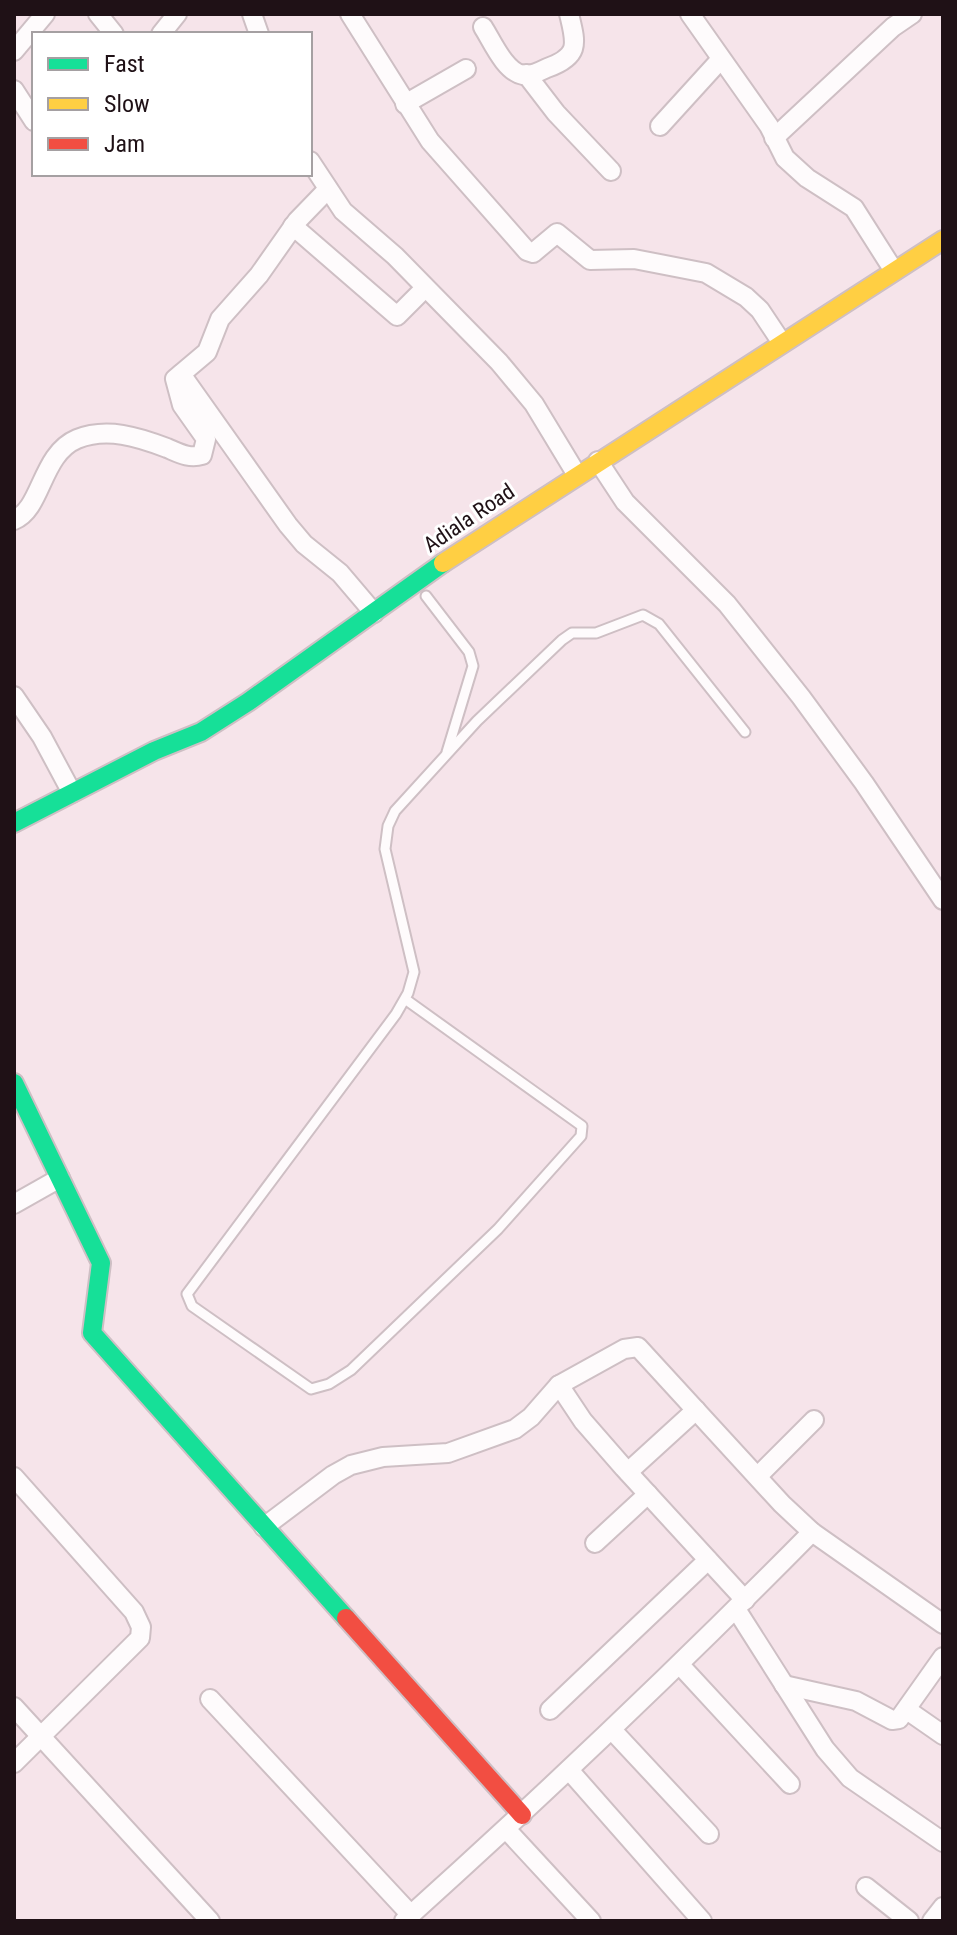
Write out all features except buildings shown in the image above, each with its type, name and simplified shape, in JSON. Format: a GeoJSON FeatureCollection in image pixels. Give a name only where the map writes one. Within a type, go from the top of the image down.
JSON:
{"type":"FeatureCollection","features":[{"type":"Feature","properties":{"kind":"main road","name":"Adiala Road"},"geometry":{"type":"LineString","coordinates":[[14,841],[161,766],[208,747],[257,716],[782,343],[943,240]]}},
{"type":"Feature","properties":{"kind":"main road","name":"Adiala Road"},"geometry":{"type":"LineString","coordinates":[[14,823],[154,751],[201,732],[448,560],[577,475],[603,468],[943,259]]}},
{"type":"Feature","properties":{"kind":"main road"},"geometry":{"type":"LineString","coordinates":[[14,1083],[101,1263],[92,1333],[522,1815]]}},
{"type":"Feature","properties":{"kind":"street"},"geometry":{"type":"LineString","coordinates":[[14,51],[45,14]]}},
{"type":"Feature","properties":{"kind":"street"},"geometry":{"type":"LineString","coordinates":[[98,14],[112,32]]}},
{"type":"Feature","properties":{"kind":"street"},"geometry":{"type":"LineString","coordinates":[[163,32],[177,14]]}},
{"type":"Feature","properties":{"kind":"street"},"geometry":{"type":"LineString","coordinates":[[350,14],[430,141],[527,251],[533,253],[557,233],[590,260],[634,259],[706,273],[746,297],[760,310],[782,343]]}},
{"type":"Feature","properties":{"kind":"street"},"geometry":{"type":"LineString","coordinates":[[526,74],[558,64],[574,51],[569,14]]}},
{"type":"Feature","properties":{"kind":"street"},"geometry":{"type":"LineString","coordinates":[[690,14],[769,126],[785,158],[807,178],[854,208],[894,271]]}},
{"type":"Feature","properties":{"kind":"street"},"geometry":{"type":"LineString","coordinates":[[774,138],[893,27],[912,14]]}},
{"type":"Feature","properties":{"kind":"street"},"geometry":{"type":"LineString","coordinates":[[483,27],[511,67],[526,74],[556,113],[611,171]]}},
{"type":"Feature","properties":{"kind":"street"},"geometry":{"type":"LineString","coordinates":[[660,126],[721,59]]}},
{"type":"Feature","properties":{"kind":"street"},"geometry":{"type":"LineString","coordinates":[[405,104],[466,69]]}},
{"type":"Feature","properties":{"kind":"street"},"geometry":{"type":"LineString","coordinates":[[14,90],[32,118]]}},
{"type":"Feature","properties":{"kind":"street"},"geometry":{"type":"LineString","coordinates":[[312,164],[350,218],[395,256],[499,362],[534,404],[577,475]]}},
{"type":"Feature","properties":{"kind":"street"},"geometry":{"type":"LineString","coordinates":[[14,520],[26,513],[59,451],[78,439],[111,432],[186,456],[202,455],[206,439],[182,405],[175,382],[207,352],[220,319],[259,275],[293,226],[328,189]]}},
{"type":"Feature","properties":{"kind":"street"},"geometry":{"type":"LineString","coordinates":[[293,226],[397,316],[425,288]]}},
{"type":"Feature","properties":{"kind":"street"},"geometry":{"type":"LineString","coordinates":[[181,374],[288,525],[304,544],[340,573],[374,613]]}},
{"type":"Feature","properties":{"kind":"street"},"geometry":{"type":"LineString","coordinates":[[603,468],[625,502],[727,604],[801,697],[935,874],[943,900]]}},
{"type":"Feature","properties":{"kind":"street"},"geometry":{"type":"LineString","coordinates":[[14,696],[42,737],[72,793]]}},
{"type":"Feature","properties":{"kind":"street"},"geometry":{"type":"LineString","coordinates":[[14,1204],[60,1178]]}},
{"type":"Feature","properties":{"kind":"street"},"geometry":{"type":"LineString","coordinates":[[264,1527],[351,1465],[383,1457],[448,1453],[515,1429],[531,1417],[559,1385],[624,1349],[638,1347],[812,1532],[943,1624]]}},
{"type":"Feature","properties":{"kind":"street"},"geometry":{"type":"LineString","coordinates":[[559,1385],[583,1421],[708,1560],[740,1604],[784,1685],[825,1749],[850,1778],[943,1842]]}},
{"type":"Feature","properties":{"kind":"street"},"geometry":{"type":"LineString","coordinates":[[628,1472],[696,1410]]}},
{"type":"Feature","properties":{"kind":"street"},"geometry":{"type":"LineString","coordinates":[[758,1476],[814,1420]]}},
{"type":"Feature","properties":{"kind":"street"},"geometry":{"type":"LineString","coordinates":[[14,1477],[134,1612],[141,1627],[140,1638],[14,1763]]}},
{"type":"Feature","properties":{"kind":"street"},"geometry":{"type":"LineString","coordinates":[[595,1543],[648,1494]]}},
{"type":"Feature","properties":{"kind":"street"},"geometry":{"type":"LineString","coordinates":[[210,1699],[416,1916],[680,1665],[812,1532]]}},
{"type":"Feature","properties":{"kind":"street"},"geometry":{"type":"LineString","coordinates":[[550,1710],[708,1560]]}},
{"type":"Feature","properties":{"kind":"street"},"geometry":{"type":"LineString","coordinates":[[784,1685],[856,1701],[892,1720],[899,1719],[943,1657]]}},
{"type":"Feature","properties":{"kind":"street"},"geometry":{"type":"LineString","coordinates":[[680,1665],[790,1784]]}},
{"type":"Feature","properties":{"kind":"street"},"geometry":{"type":"LineString","coordinates":[[14,1707],[210,1921]]}},
{"type":"Feature","properties":{"kind":"street"},"geometry":{"type":"LineString","coordinates":[[907,1710],[943,1735]]}},
{"type":"Feature","properties":{"kind":"street"},"geometry":{"type":"LineString","coordinates":[[612,1730],[709,1834]]}},
{"type":"Feature","properties":{"kind":"street"},"geometry":{"type":"LineString","coordinates":[[569,1770],[702,1921]]}},
{"type":"Feature","properties":{"kind":"street"},"geometry":{"type":"LineString","coordinates":[[506,1829],[591,1921]]}},
{"type":"Feature","properties":{"kind":"street"},"geometry":{"type":"LineString","coordinates":[[866,1887],[909,1921]]}},
{"type":"Feature","properties":{"kind":"street"},"geometry":{"type":"LineString","coordinates":[[932,1921],[943,1907]]}},
{"type":"Feature","properties":{"kind":"lane"},"geometry":{"type":"LineString","coordinates":[[426,596],[469,652],[473,666],[446,755]]}},
{"type":"Feature","properties":{"kind":"lane"},"geometry":{"type":"LineString","coordinates":[[405,999],[582,1126],[581,1136],[498,1229],[351,1370],[329,1384],[311,1389],[192,1306],[187,1294],[405,999],[414,972],[385,849],[388,826],[395,811],[477,721],[562,640],[572,633],[596,633],[643,615],[659,624],[745,732]]}},
{"type":"Feature","properties":{"kind":"traffic: fast"},"geometry":{"type":"LineString","coordinates":[[14,823],[154,751],[201,732],[443,563]]}},
{"type":"Feature","properties":{"kind":"traffic: fast"},"geometry":{"type":"LineString","coordinates":[[14,1083],[101,1263],[92,1333],[346,1618]]}},
{"type":"Feature","properties":{"kind":"traffic: slow"},"geometry":{"type":"LineString","coordinates":[[443,563],[943,240]]}},
{"type":"Feature","properties":{"kind":"traffic: jam"},"geometry":{"type":"LineString","coordinates":[[346,1618],[522,1815]]}}]}
